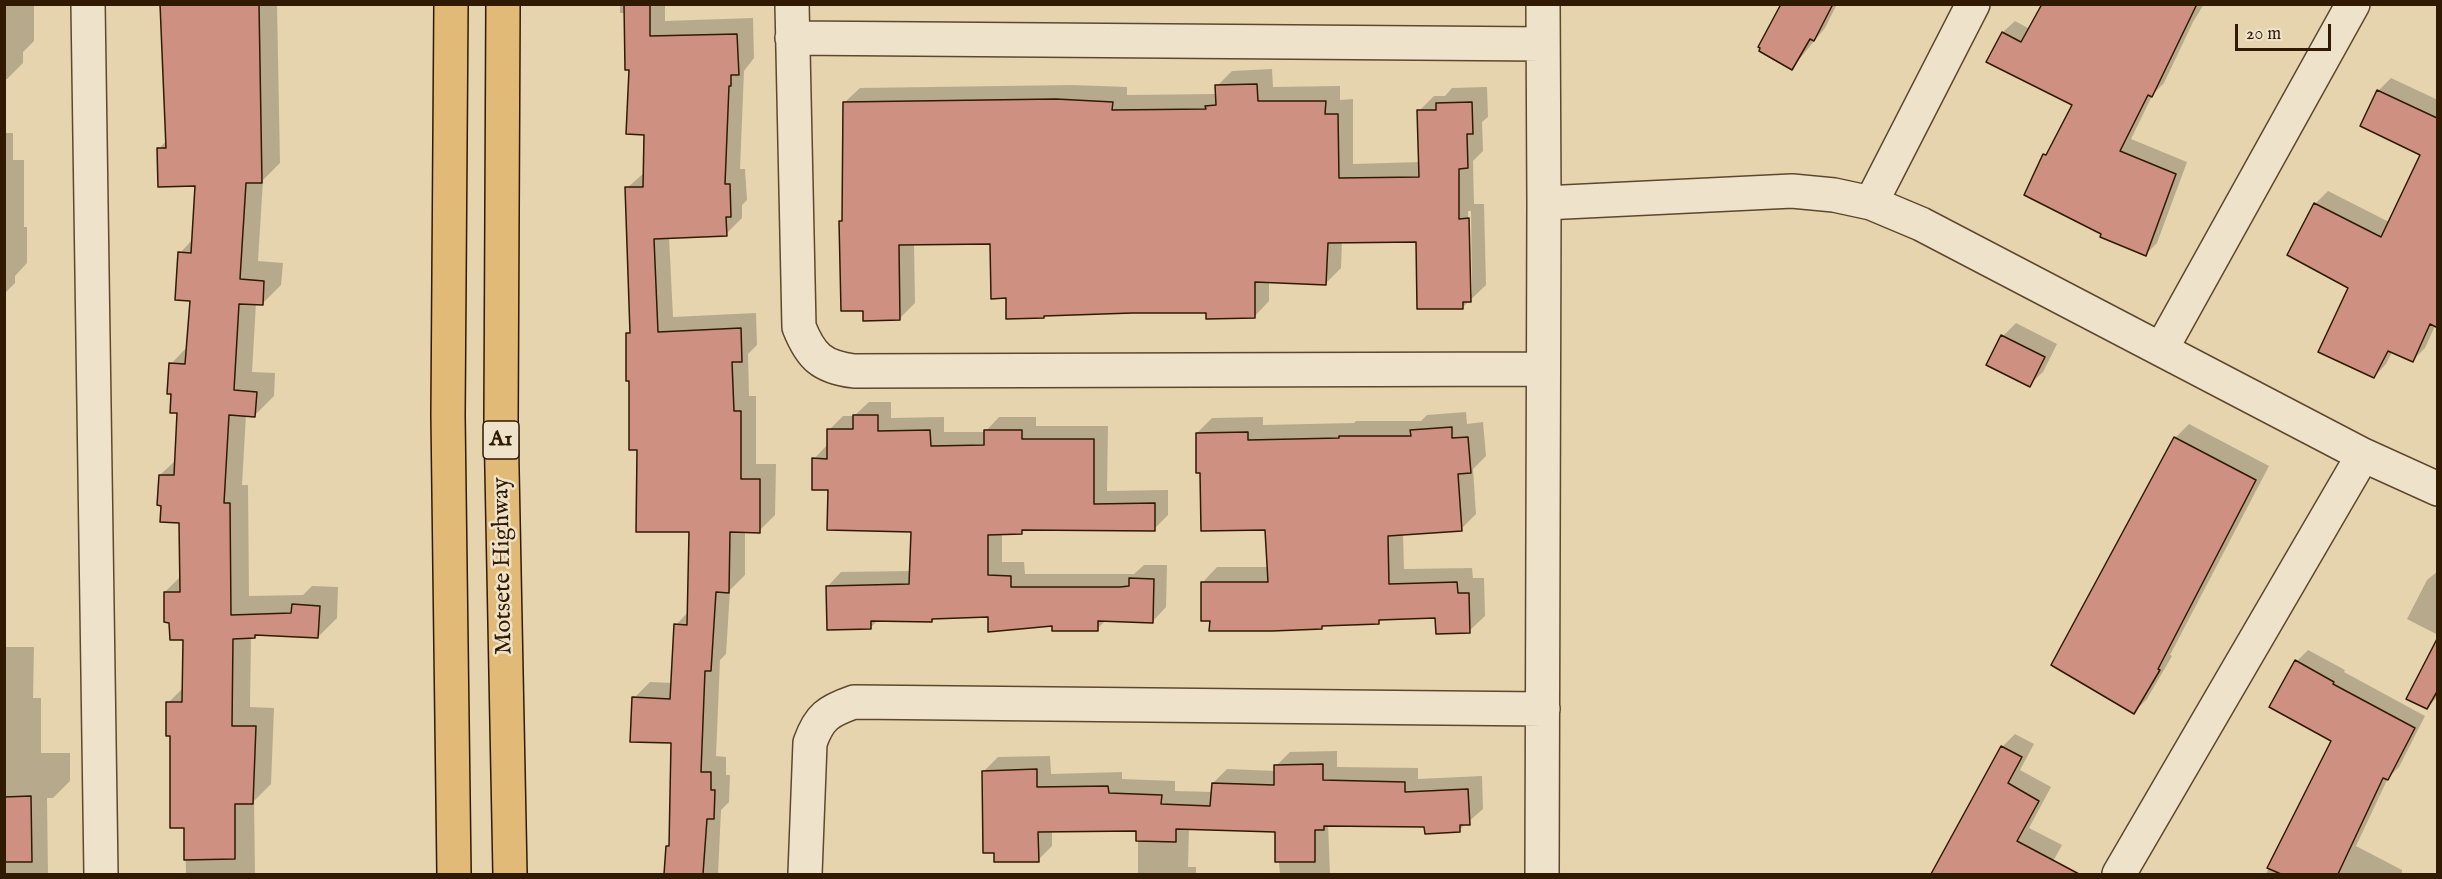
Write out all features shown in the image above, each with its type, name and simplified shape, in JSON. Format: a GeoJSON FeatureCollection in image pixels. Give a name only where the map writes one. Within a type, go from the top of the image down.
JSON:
{"type":"FeatureCollection","features":[{"type":"Feature","properties":{"kind":"highway","name":"A1"},"geometry":{"type":"LineString","coordinates":[[451,4],[448,415],[453,874]]}},
{"type":"Feature","properties":{"kind":"highway","name":"Motsete Highway"},"geometry":{"type":"LineString","coordinates":[[503,4],[501,420],[510,874]]}},
{"type":"Feature","properties":{"kind":"street"},"geometry":{"type":"LineString","coordinates":[[88,4],[102,874]]}},
{"type":"Feature","properties":{"kind":"street"},"geometry":{"type":"LineString","coordinates":[[792,4],[799,327],[807,347],[820,360],[834,368],[854,371],[1543,369]]}},
{"type":"Feature","properties":{"kind":"street"},"geometry":{"type":"LineString","coordinates":[[1542,874],[1543,4]]}},
{"type":"Feature","properties":{"kind":"street"},"geometry":{"type":"LineString","coordinates":[[1871,203],[1973,4]]}},
{"type":"Feature","properties":{"kind":"street"},"geometry":{"type":"LineString","coordinates":[[2162,348],[2353,4]]}},
{"type":"Feature","properties":{"kind":"street"},"geometry":{"type":"LineString","coordinates":[[792,38],[1542,44]]}},
{"type":"Feature","properties":{"kind":"street"},"geometry":{"type":"LineString","coordinates":[[1544,203],[1792,191],[1834,195],[1871,203],[1921,224],[2363,455],[2438,489]]}},
{"type":"Feature","properties":{"kind":"street"},"geometry":{"type":"LineString","coordinates":[[2119,874],[2363,455]]}},
{"type":"Feature","properties":{"kind":"street"},"geometry":{"type":"LineString","coordinates":[[805,874],[810,743],[815,728],[827,714],[854,702],[1543,710]]}},
{"type":"Feature","properties":{"kind":"building"},"geometry":{"type":"Polygon","coordinates":[[[160,4],[259,4],[262,183],[246,183],[240,279],[264,281],[263,305],[239,304],[234,390],[257,392],[255,417],[229,415],[224,503],[230,503],[231,615],[291,613],[292,604],[320,606],[318,638],[255,635],[255,638],[233,639],[232,726],[256,726],[253,804],[235,804],[235,859],[184,860],[184,828],[170,828],[170,736],[166,736],[166,702],[182,702],[183,640],[170,640],[169,623],[164,622],[164,592],[180,592],[179,523],[160,522],[161,506],[157,505],[159,475],[174,475],[177,413],[170,413],[171,394],[167,394],[169,363],[185,364],[190,301],[175,300],[178,252],[191,253],[195,186],[158,187],[157,148],[166,148],[160,4]]]}},
{"type":"Feature","properties":{"kind":"building"},"geometry":{"type":"Polygon","coordinates":[[[624,4],[650,4],[650,36],[737,34],[739,75],[731,75],[731,86],[729,86],[725,184],[730,184],[731,217],[726,217],[727,236],[654,239],[658,332],[741,328],[742,362],[732,362],[734,411],[741,411],[741,479],[760,479],[760,533],[730,532],[729,593],[716,592],[711,671],[705,671],[701,772],[711,772],[711,790],[715,790],[714,819],[707,819],[703,874],[664,874],[666,846],[669,846],[671,743],[630,742],[632,697],[670,699],[674,624],[687,625],[689,532],[636,532],[637,450],[629,450],[629,381],[626,381],[626,333],[630,333],[625,187],[643,187],[644,135],[626,134],[629,70],[625,70],[624,4]]]}},
{"type":"Feature","properties":{"kind":"building"},"geometry":{"type":"Polygon","coordinates":[[[1781,4],[1833,4],[1814,41],[1810,39],[1792,70],[1759,51],[1758,47],[1781,4]]]}},
{"type":"Feature","properties":{"kind":"building"},"geometry":{"type":"Polygon","coordinates":[[[2042,4],[2197,4],[2152,97],[2148,95],[2120,151],[2176,174],[2146,256],[2100,237],[2101,234],[2024,195],[2043,154],[2046,155],[2072,105],[1986,62],[2002,32],[2021,42],[2042,4]]]}},
{"type":"Feature","properties":{"kind":"building"},"geometry":{"type":"Polygon","coordinates":[[[1257,84],[1258,101],[1326,101],[1325,114],[1338,114],[1339,178],[1419,177],[1417,110],[1436,110],[1436,103],[1472,102],[1473,134],[1467,134],[1468,168],[1459,169],[1459,219],[1469,218],[1471,302],[1463,302],[1463,309],[1417,309],[1416,242],[1328,243],[1326,285],[1255,282],[1255,318],[1206,319],[1206,313],[1132,313],[1006,319],[1006,298],[991,299],[990,244],[899,245],[900,320],[863,321],[863,311],[841,311],[839,221],[842,221],[843,102],[1056,99],[1113,102],[1112,110],[1206,109],[1205,106],[1216,105],[1215,85],[1257,84]]]}},
{"type":"Feature","properties":{"kind":"building"},"geometry":{"type":"Polygon","coordinates":[[[2377,90],[2438,117],[2438,328],[2430,324],[2413,362],[2388,351],[2374,378],[2318,352],[2348,288],[2287,255],[2314,203],[2381,237],[2420,155],[2360,126],[2377,90]]]}},
{"type":"Feature","properties":{"kind":"building"},"geometry":{"type":"Polygon","coordinates":[[[2001,335],[2045,357],[2030,387],[1986,365],[2001,335]]]}},
{"type":"Feature","properties":{"kind":"building"},"geometry":{"type":"Polygon","coordinates":[[[853,415],[878,415],[878,431],[930,430],[931,446],[984,445],[984,430],[1022,430],[1022,439],[1094,439],[1094,504],[1155,503],[1155,531],[1022,530],[1022,534],[988,535],[988,575],[1011,576],[1011,587],[1120,587],[1129,586],[1129,578],[1154,579],[1153,623],[1098,621],[1098,631],[1052,631],[1052,626],[988,632],[988,617],[932,619],[932,622],[871,621],[871,629],[827,630],[826,586],[909,584],[911,532],[827,530],[828,490],[812,490],[812,458],[827,459],[827,429],[853,429],[853,415]]]}},
{"type":"Feature","properties":{"kind":"building"},"geometry":{"type":"Polygon","coordinates":[[[1452,427],[1452,438],[1468,437],[1471,473],[1458,474],[1462,531],[1388,536],[1389,584],[1457,582],[1458,593],[1469,593],[1470,633],[1436,634],[1435,618],[1379,620],[1379,624],[1322,626],[1322,629],[1209,631],[1210,621],[1201,621],[1201,582],[1268,582],[1265,530],[1201,531],[1200,473],[1196,473],[1196,433],[1248,432],[1248,440],[1339,438],[1339,436],[1411,436],[1410,430],[1452,427]]]}},
{"type":"Feature","properties":{"kind":"building"},"geometry":{"type":"Polygon","coordinates":[[[2174,437],[2256,480],[2158,669],[2160,670],[2134,714],[2051,665],[2174,437]]]}},
{"type":"Feature","properties":{"kind":"building"},"geometry":{"type":"Polygon","coordinates":[[[2438,637],[2438,690],[2427,709],[2406,699],[2438,637]]]}},
{"type":"Feature","properties":{"kind":"building"},"geometry":{"type":"Polygon","coordinates":[[[2295,660],[2334,682],[2333,684],[2415,728],[2388,780],[2383,778],[2338,874],[2281,874],[2267,868],[2331,741],[2269,707],[2295,660]]]}},
{"type":"Feature","properties":{"kind":"building"},"geometry":{"type":"Polygon","coordinates":[[[2001,746],[2022,757],[2008,783],[2039,801],[2017,841],[2079,874],[1931,874],[2001,746]]]}},
{"type":"Feature","properties":{"kind":"building"},"geometry":{"type":"Polygon","coordinates":[[[1323,764],[1323,780],[1405,782],[1405,792],[1468,789],[1470,825],[1460,825],[1460,832],[1425,834],[1424,827],[1324,826],[1324,830],[1315,830],[1315,862],[1275,862],[1275,832],[1176,829],[1176,842],[1136,841],[1136,831],[1038,832],[1039,862],[994,862],[994,853],[983,853],[982,771],[1037,769],[1037,787],[1108,786],[1109,793],[1162,795],[1161,804],[1210,806],[1212,783],[1274,785],[1274,765],[1323,764]]]}},
{"type":"Feature","properties":{"kind":"building"},"geometry":{"type":"Polygon","coordinates":[[[31,796],[32,862],[4,862],[4,797],[31,796]]]}}]}
